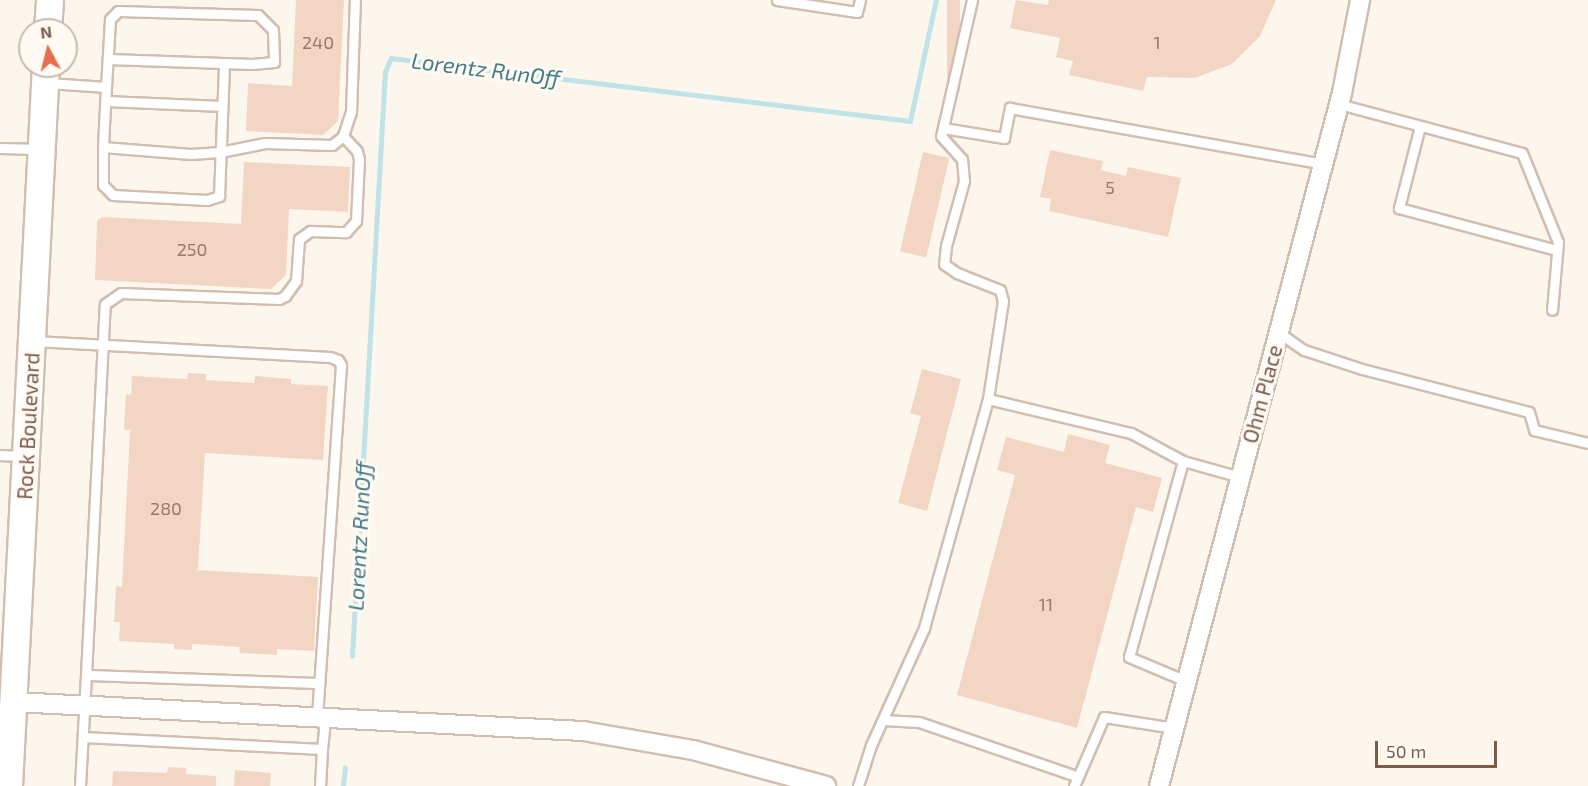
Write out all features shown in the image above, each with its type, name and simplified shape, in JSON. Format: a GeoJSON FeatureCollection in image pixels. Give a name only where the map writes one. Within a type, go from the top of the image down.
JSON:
{"type":"FeatureCollection","features":[{"type":"Feature","properties":{"kind":"main road"},"geometry":{"type":"LineString","coordinates":[[49,18],[50,0]]}},
{"type":"Feature","properties":{"kind":"main road","name":"Rock Boulevard"},"geometry":{"type":"LineString","coordinates":[[9,786],[46,78]]}},
{"type":"Feature","properties":{"kind":"street","name":"Ohm Place"},"geometry":{"type":"LineString","coordinates":[[1159,786],[1339,104],[1360,0]]}},
{"type":"Feature","properties":{"kind":"street"},"geometry":{"type":"LineString","coordinates":[[14,702],[583,731],[693,750],[794,782],[826,786]]}},
{"type":"Feature","properties":{"kind":"lane"},"geometry":{"type":"LineString","coordinates":[[103,147],[191,153],[220,152],[265,143],[332,145],[343,136],[351,112],[355,0]]}},
{"type":"Feature","properties":{"kind":"lane"},"geometry":{"type":"LineString","coordinates":[[777,0],[857,12],[860,0]]}},
{"type":"Feature","properties":{"kind":"lane"},"geometry":{"type":"LineString","coordinates":[[858,786],[871,745],[924,628],[988,399],[1004,301],[1000,290],[957,273],[944,264],[946,246],[964,181],[962,159],[941,136],[972,0]]}},
{"type":"Feature","properties":{"kind":"lane"},"geometry":{"type":"LineString","coordinates":[[108,59],[224,63],[273,62],[273,30],[258,15],[118,11],[110,19],[103,147],[103,185],[113,195],[207,200],[219,196],[224,63]]}},
{"type":"Feature","properties":{"kind":"lane"},"geometry":{"type":"LineString","coordinates":[[64,78],[106,87]]}},
{"type":"Feature","properties":{"kind":"lane"},"geometry":{"type":"LineString","coordinates":[[106,101],[222,105]]}},
{"type":"Feature","properties":{"kind":"lane"},"geometry":{"type":"LineString","coordinates":[[1339,104],[1522,153],[1558,242],[1552,310]]}},
{"type":"Feature","properties":{"kind":"lane"},"geometry":{"type":"LineString","coordinates":[[943,128],[1004,138],[1010,108],[1323,164]]}},
{"type":"Feature","properties":{"kind":"lane"},"geometry":{"type":"LineString","coordinates":[[1420,126],[1399,208],[1557,250]]}},
{"type":"Feature","properties":{"kind":"lane"},"geometry":{"type":"LineString","coordinates":[[80,786],[105,304],[121,293],[279,299],[285,296],[296,281],[299,239],[310,231],[346,232],[356,221],[359,159],[357,151],[343,136]]}},
{"type":"Feature","properties":{"kind":"lane"},"geometry":{"type":"LineString","coordinates":[[0,148],[42,149]]}},
{"type":"Feature","properties":{"kind":"lane"},"geometry":{"type":"LineString","coordinates":[[1278,332],[1304,350],[1362,369],[1528,412],[1534,430],[1588,443]]}},
{"type":"Feature","properties":{"kind":"lane"},"geometry":{"type":"LineString","coordinates":[[32,341],[330,357],[338,360],[341,365],[319,683],[322,749],[320,786]]}},
{"type":"Feature","properties":{"kind":"lane"},"geometry":{"type":"LineString","coordinates":[[988,399],[1131,433],[1182,460],[1240,477]]}},
{"type":"Feature","properties":{"kind":"lane"},"geometry":{"type":"LineString","coordinates":[[0,455],[26,457]]}},
{"type":"Feature","properties":{"kind":"lane"},"geometry":{"type":"LineString","coordinates":[[1182,460],[1129,657],[1186,681]]}},
{"type":"Feature","properties":{"kind":"lane"},"geometry":{"type":"LineString","coordinates":[[86,675],[319,683]]}},
{"type":"Feature","properties":{"kind":"lane"},"geometry":{"type":"LineString","coordinates":[[883,720],[919,722],[1075,781],[1104,717],[1174,728]]}},
{"type":"Feature","properties":{"kind":"lane"},"geometry":{"type":"LineString","coordinates":[[83,737],[322,749]]}},
{"type":"Feature","properties":{"kind":"building"},"geometry":{"type":"Polygon","coordinates":[[[296,0],[344,0],[338,121],[323,135],[246,131],[248,83],[292,86],[296,0]]]}},
{"type":"Feature","properties":{"kind":"building"},"geometry":{"type":"Polygon","coordinates":[[[947,0],[960,0],[960,92],[947,92],[947,0]]]}},
{"type":"Feature","properties":{"kind":"building"},"geometry":{"type":"Polygon","coordinates":[[[1016,0],[1048,5],[1049,0],[1276,0],[1260,36],[1232,64],[1195,78],[1147,77],[1143,91],[1069,75],[1073,61],[1056,57],[1060,38],[1010,28],[1016,0]]]}},
{"type":"Feature","properties":{"kind":"building"},"geometry":{"type":"Polygon","coordinates":[[[1050,150],[1103,161],[1101,170],[1126,176],[1128,167],[1181,178],[1168,237],[1049,211],[1051,199],[1040,197],[1050,150]]]}},
{"type":"Feature","properties":{"kind":"building"},"geometry":{"type":"Polygon","coordinates":[[[923,152],[949,158],[926,257],[900,251],[923,152]]]}},
{"type":"Feature","properties":{"kind":"building"},"geometry":{"type":"Polygon","coordinates":[[[244,162],[350,167],[348,212],[289,209],[286,275],[271,289],[95,280],[97,221],[102,217],[241,224],[244,162]]]}},
{"type":"Feature","properties":{"kind":"building"},"geometry":{"type":"Polygon","coordinates":[[[922,369],[961,379],[927,511],[898,503],[921,416],[910,413],[922,369]]]}},
{"type":"Feature","properties":{"kind":"building"},"geometry":{"type":"Polygon","coordinates":[[[188,373],[206,374],[206,380],[254,383],[255,376],[291,379],[291,384],[328,386],[323,460],[205,453],[198,570],[318,577],[314,651],[277,649],[277,655],[240,653],[239,647],[192,644],[192,650],[174,649],[174,644],[119,641],[120,622],[114,622],[116,586],[122,587],[130,430],[124,430],[126,394],[131,395],[132,376],[187,379],[188,373]]]}},
{"type":"Feature","properties":{"kind":"building"},"geometry":{"type":"Polygon","coordinates":[[[1068,434],[1110,445],[1105,463],[1162,478],[1153,512],[1136,507],[1077,728],[957,695],[1015,475],[997,470],[1006,437],[1064,452],[1068,434]]]}},
{"type":"Feature","properties":{"kind":"building"},"geometry":{"type":"Polygon","coordinates":[[[168,767],[186,768],[186,774],[216,776],[216,786],[112,786],[113,771],[167,773],[168,767]]]}},
{"type":"Feature","properties":{"kind":"building"},"geometry":{"type":"Polygon","coordinates":[[[235,770],[271,773],[270,786],[234,786],[235,770]]]}},
{"type":"Feature","properties":{"kind":"waterway","name":"Lorentz RunOff"},"geometry":{"type":"LineString","coordinates":[[352,656],[385,72],[391,58],[910,121],[936,0]]}},
{"type":"Feature","properties":{"kind":"waterway","name":"Lorentz RunOff"},"geometry":{"type":"LineString","coordinates":[[343,786],[345,768]]}}]}
